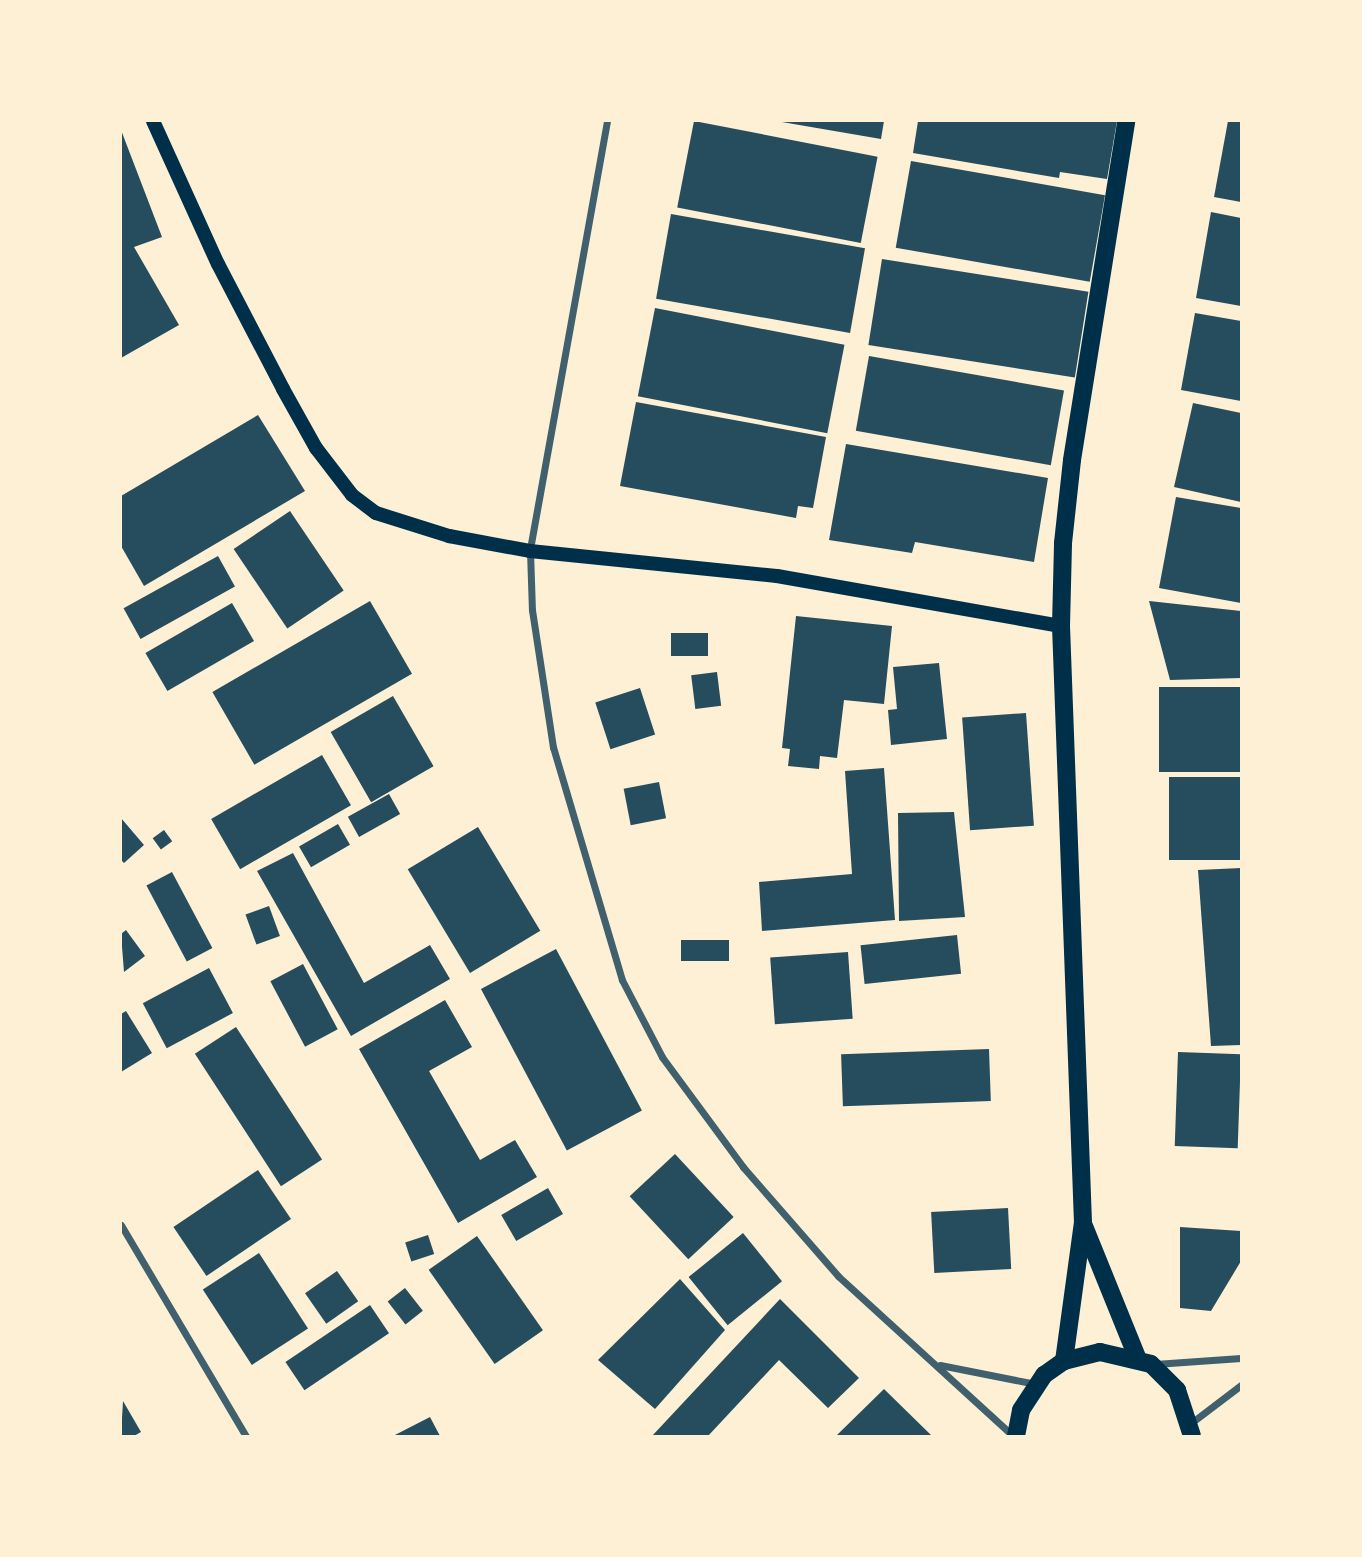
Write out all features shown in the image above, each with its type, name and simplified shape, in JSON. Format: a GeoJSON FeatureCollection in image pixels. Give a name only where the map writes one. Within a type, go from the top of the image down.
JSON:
{"type":"FeatureCollection","features":[{"type":"Feature","properties":{"kind":"main road"},"geometry":{"type":"LineString","coordinates":[[153,121],[218,264],[316,448],[352,495],[376,513],[412,526],[530,551],[777,576],[1061,626]]}},
{"type":"Feature","properties":{"kind":"main road"},"geometry":{"type":"LineString","coordinates":[[1064,1361],[1083,1223],[1061,626],[1072,460],[1126,121]]}},
{"type":"Feature","properties":{"kind":"main road"},"geometry":{"type":"LineString","coordinates":[[1083,1223],[1144,1361],[1177,1390],[1192,1429]]}},
{"type":"Feature","properties":{"kind":"main road"},"geometry":{"type":"LineString","coordinates":[[1015,1436],[1021,1410],[1036,1384],[1064,1361],[1100,1352],[1144,1361]]}},
{"type":"Feature","properties":{"kind":"street"},"geometry":{"type":"LineString","coordinates":[[607,121],[530,551],[531,610],[553,747],[622,980],[662,1057],[743,1167],[838,1276],[939,1364],[1015,1436]]}},
{"type":"Feature","properties":{"kind":"street"},"geometry":{"type":"LineString","coordinates":[[121,1225],[246,1436]]}},
{"type":"Feature","properties":{"kind":"street"},"geometry":{"type":"LineString","coordinates":[[1144,1361],[1241,1358]]}},
{"type":"Feature","properties":{"kind":"street"},"geometry":{"type":"LineString","coordinates":[[939,1364],[1036,1384]]}},
{"type":"Feature","properties":{"kind":"street"},"geometry":{"type":"LineString","coordinates":[[1192,1429],[1241,1385]]}},
{"type":"Feature","properties":{"kind":"building"},"geometry":{"type":"Polygon","coordinates":[[[694,121],[878,157],[861,243],[677,207],[694,121]]]}},
{"type":"Feature","properties":{"kind":"building"},"geometry":{"type":"Polygon","coordinates":[[[776,121],[884,121],[881,139],[776,121]]]}},
{"type":"Feature","properties":{"kind":"building"},"geometry":{"type":"Polygon","coordinates":[[[918,121],[1117,121],[1107,179],[1060,172],[1059,178],[913,153],[918,121]]]}},
{"type":"Feature","properties":{"kind":"building"},"geometry":{"type":"Polygon","coordinates":[[[1228,121],[1241,121],[1241,202],[1214,197],[1228,121]]]}},
{"type":"Feature","properties":{"kind":"building"},"geometry":{"type":"Polygon","coordinates":[[[121,130],[162,237],[134,247],[179,325],[121,358],[121,130]]]}},
{"type":"Feature","properties":{"kind":"building"},"geometry":{"type":"Polygon","coordinates":[[[911,161],[1105,195],[1090,282],[896,248],[911,161]]]}},
{"type":"Feature","properties":{"kind":"building"},"geometry":{"type":"Polygon","coordinates":[[[1211,212],[1241,218],[1241,306],[1196,298],[1211,212]]]}},
{"type":"Feature","properties":{"kind":"building"},"geometry":{"type":"Polygon","coordinates":[[[671,214],[865,248],[850,333],[656,299],[671,214]]]}},
{"type":"Feature","properties":{"kind":"building"},"geometry":{"type":"Polygon","coordinates":[[[882,259],[1088,292],[1075,378],[868,345],[882,259]]]}},
{"type":"Feature","properties":{"kind":"building"},"geometry":{"type":"Polygon","coordinates":[[[655,308],[844,345],[827,433],[638,396],[655,308]]]}},
{"type":"Feature","properties":{"kind":"building"},"geometry":{"type":"Polygon","coordinates":[[[1195,313],[1241,321],[1241,401],[1181,390],[1195,313]]]}},
{"type":"Feature","properties":{"kind":"building"},"geometry":{"type":"Polygon","coordinates":[[[869,356],[1064,390],[1051,465],[856,431],[869,356]]]}},
{"type":"Feature","properties":{"kind":"building"},"geometry":{"type":"Polygon","coordinates":[[[636,402],[826,437],[813,508],[798,506],[796,518],[620,486],[636,402]]]}},
{"type":"Feature","properties":{"kind":"building"},"geometry":{"type":"Polygon","coordinates":[[[1193,403],[1241,413],[1241,502],[1174,487],[1193,403]]]}},
{"type":"Feature","properties":{"kind":"building"},"geometry":{"type":"Polygon","coordinates":[[[258,415],[305,491],[144,586],[121,546],[121,496],[258,415]]]}},
{"type":"Feature","properties":{"kind":"building"},"geometry":{"type":"Polygon","coordinates":[[[846,444],[1048,478],[1034,562],[915,542],[912,553],[829,540],[846,444]]]}},
{"type":"Feature","properties":{"kind":"building"},"geometry":{"type":"Polygon","coordinates":[[[1176,497],[1241,508],[1241,603],[1159,588],[1176,497]]]}},
{"type":"Feature","properties":{"kind":"building"},"geometry":{"type":"Polygon","coordinates":[[[290,511],[344,591],[287,629],[234,549],[290,511]]]}},
{"type":"Feature","properties":{"kind":"building"},"geometry":{"type":"Polygon","coordinates":[[[218,556],[235,587],[141,639],[124,608],[218,556]]]}},
{"type":"Feature","properties":{"kind":"building"},"geometry":{"type":"Polygon","coordinates":[[[370,601],[412,674],[254,765],[212,692],[370,601]]]}},
{"type":"Feature","properties":{"kind":"building"},"geometry":{"type":"Polygon","coordinates":[[[1149,601],[1241,611],[1241,678],[1170,680],[1149,601]]]}},
{"type":"Feature","properties":{"kind":"building"},"geometry":{"type":"Polygon","coordinates":[[[232,603],[254,641],[167,691],[145,653],[232,603]]]}},
{"type":"Feature","properties":{"kind":"building"},"geometry":{"type":"Polygon","coordinates":[[[796,616],[892,626],[884,704],[844,700],[837,758],[820,756],[819,769],[788,766],[790,749],[782,748],[796,616]]]}},
{"type":"Feature","properties":{"kind":"building"},"geometry":{"type":"Polygon","coordinates":[[[671,633],[708,633],[708,656],[671,656],[671,633]]]}},
{"type":"Feature","properties":{"kind":"building"},"geometry":{"type":"Polygon","coordinates":[[[939,663],[947,739],[891,745],[888,710],[897,709],[893,667],[939,663]]]}},
{"type":"Feature","properties":{"kind":"building"},"geometry":{"type":"Polygon","coordinates":[[[717,672],[721,706],[695,709],[691,675],[717,672]]]}},
{"type":"Feature","properties":{"kind":"building"},"geometry":{"type":"Polygon","coordinates":[[[1159,687],[1241,687],[1241,772],[1159,772],[1159,687]]]}},
{"type":"Feature","properties":{"kind":"building"},"geometry":{"type":"Polygon","coordinates":[[[640,688],[655,735],[610,749],[595,703],[640,688]]]}},
{"type":"Feature","properties":{"kind":"building"},"geometry":{"type":"Polygon","coordinates":[[[393,696],[434,766],[371,802],[331,732],[393,696]]]}},
{"type":"Feature","properties":{"kind":"building"},"geometry":{"type":"Polygon","coordinates":[[[1026,713],[1034,826],[970,830],[962,717],[1026,713]]]}},
{"type":"Feature","properties":{"kind":"building"},"geometry":{"type":"Polygon","coordinates":[[[322,755],[351,805],[240,869],[211,819],[322,755]]]}},
{"type":"Feature","properties":{"kind":"building"},"geometry":{"type":"Polygon","coordinates":[[[884,768],[895,920],[762,931],[759,882],[852,874],[845,771],[884,768]]]}},
{"type":"Feature","properties":{"kind":"building"},"geometry":{"type":"Polygon","coordinates":[[[1169,777],[1241,777],[1241,860],[1169,860],[1169,777]]]}},
{"type":"Feature","properties":{"kind":"building"},"geometry":{"type":"Polygon","coordinates":[[[659,782],[666,818],[631,825],[624,789],[659,782]]]}},
{"type":"Feature","properties":{"kind":"building"},"geometry":{"type":"Polygon","coordinates":[[[389,794],[400,814],[359,837],[348,817],[389,794]]]}},
{"type":"Feature","properties":{"kind":"building"},"geometry":{"type":"Polygon","coordinates":[[[954,812],[965,917],[899,921],[898,813],[954,812]]]}},
{"type":"Feature","properties":{"kind":"building"},"geometry":{"type":"Polygon","coordinates":[[[121,818],[144,845],[124,863],[121,860],[121,818]]]}},
{"type":"Feature","properties":{"kind":"building"},"geometry":{"type":"Polygon","coordinates":[[[338,824],[350,845],[311,867],[299,846],[338,824]]]}},
{"type":"Feature","properties":{"kind":"building"},"geometry":{"type":"Polygon","coordinates":[[[478,827],[540,931],[470,973],[408,869],[478,827]]]}},
{"type":"Feature","properties":{"kind":"building"},"geometry":{"type":"Polygon","coordinates":[[[164,830],[172,841],[161,850],[153,838],[164,830]]]}},
{"type":"Feature","properties":{"kind":"building"},"geometry":{"type":"Polygon","coordinates":[[[293,853],[364,983],[430,945],[450,979],[351,1036],[257,871],[293,853]]]}},
{"type":"Feature","properties":{"kind":"building"},"geometry":{"type":"Polygon","coordinates":[[[1241,868],[1241,1045],[1211,1046],[1198,870],[1241,868]]]}},
{"type":"Feature","properties":{"kind":"building"},"geometry":{"type":"Polygon","coordinates":[[[172,872],[212,948],[187,962],[146,886],[172,872]]]}},
{"type":"Feature","properties":{"kind":"building"},"geometry":{"type":"Polygon","coordinates":[[[269,906],[280,936],[256,945],[246,915],[269,906]]]}},
{"type":"Feature","properties":{"kind":"building"},"geometry":{"type":"Polygon","coordinates":[[[126,930],[145,956],[124,972],[121,934],[126,930]]]}},
{"type":"Feature","properties":{"kind":"building"},"geometry":{"type":"Polygon","coordinates":[[[957,935],[961,974],[865,984],[861,945],[957,935]]]}},
{"type":"Feature","properties":{"kind":"building"},"geometry":{"type":"Polygon","coordinates":[[[681,940],[729,940],[729,961],[681,961],[681,940]]]}},
{"type":"Feature","properties":{"kind":"building"},"geometry":{"type":"Polygon","coordinates":[[[556,949],[642,1111],[567,1150],[481,989],[556,949]]]}},
{"type":"Feature","properties":{"kind":"building"},"geometry":{"type":"Polygon","coordinates":[[[848,952],[853,1019],[775,1024],[770,957],[848,952]]]}},
{"type":"Feature","properties":{"kind":"building"},"geometry":{"type":"Polygon","coordinates":[[[303,964],[338,1029],[305,1047],[270,981],[303,964]]]}},
{"type":"Feature","properties":{"kind":"building"},"geometry":{"type":"Polygon","coordinates":[[[209,968],[233,1013],[167,1048],[143,1003],[209,968]]]}},
{"type":"Feature","properties":{"kind":"building"},"geometry":{"type":"Polygon","coordinates":[[[445,1000],[472,1047],[429,1071],[480,1160],[515,1140],[537,1177],[458,1223],[359,1049],[445,1000]]]}},
{"type":"Feature","properties":{"kind":"building"},"geometry":{"type":"Polygon","coordinates":[[[126,1011],[152,1053],[121,1072],[121,1014],[126,1011]]]}},
{"type":"Feature","properties":{"kind":"building"},"geometry":{"type":"Polygon","coordinates":[[[236,1027],[322,1160],[281,1186],[195,1054],[236,1027]]]}},
{"type":"Feature","properties":{"kind":"building"},"geometry":{"type":"Polygon","coordinates":[[[989,1049],[991,1101],[843,1106],[841,1054],[989,1049]]]}},
{"type":"Feature","properties":{"kind":"building"},"geometry":{"type":"Polygon","coordinates":[[[1178,1052],[1241,1054],[1238,1148],[1175,1146],[1178,1052]]]}},
{"type":"Feature","properties":{"kind":"building"},"geometry":{"type":"Polygon","coordinates":[[[675,1154],[734,1217],[688,1259],[630,1196],[675,1154]]]}},
{"type":"Feature","properties":{"kind":"building"},"geometry":{"type":"Polygon","coordinates":[[[258,1170],[291,1219],[206,1276],[173,1227],[258,1170]]]}},
{"type":"Feature","properties":{"kind":"building"},"geometry":{"type":"Polygon","coordinates":[[[548,1188],[563,1214],[516,1241],[501,1215],[548,1188]]]}},
{"type":"Feature","properties":{"kind":"building"},"geometry":{"type":"Polygon","coordinates":[[[1008,1208],[1011,1269],[934,1273],[931,1212],[1008,1208]]]}},
{"type":"Feature","properties":{"kind":"building"},"geometry":{"type":"Polygon","coordinates":[[[1180,1227],[1241,1231],[1241,1261],[1211,1311],[1180,1308],[1180,1227]]]}},
{"type":"Feature","properties":{"kind":"building"},"geometry":{"type":"Polygon","coordinates":[[[743,1233],[782,1281],[728,1325],[689,1277],[743,1233]]]}},
{"type":"Feature","properties":{"kind":"building"},"geometry":{"type":"Polygon","coordinates":[[[428,1235],[434,1254],[411,1261],[405,1242],[428,1235]]]}},
{"type":"Feature","properties":{"kind":"building"},"geometry":{"type":"Polygon","coordinates":[[[477,1236],[543,1330],[495,1364],[429,1270],[477,1236]]]}},
{"type":"Feature","properties":{"kind":"building"},"geometry":{"type":"Polygon","coordinates":[[[259,1253],[308,1328],[252,1365],[203,1289],[259,1253]]]}},
{"type":"Feature","properties":{"kind":"building"},"geometry":{"type":"Polygon","coordinates":[[[337,1271],[358,1301],[326,1324],[305,1293],[337,1271]]]}},
{"type":"Feature","properties":{"kind":"building"},"geometry":{"type":"Polygon","coordinates":[[[680,1279],[725,1330],[655,1409],[598,1360],[680,1279]]]}},
{"type":"Feature","properties":{"kind":"building"},"geometry":{"type":"Polygon","coordinates":[[[405,1288],[423,1311],[406,1324],[388,1302],[405,1288]]]}},
{"type":"Feature","properties":{"kind":"building"},"geometry":{"type":"Polygon","coordinates":[[[780,1299],[859,1378],[828,1408],[779,1360],[708,1436],[652,1436],[780,1299]]]}},
{"type":"Feature","properties":{"kind":"building"},"geometry":{"type":"Polygon","coordinates":[[[370,1305],[389,1333],[304,1390],[285,1362],[370,1305]]]}},
{"type":"Feature","properties":{"kind":"building"},"geometry":{"type":"Polygon","coordinates":[[[884,1389],[932,1436],[836,1436],[884,1389]]]}},
{"type":"Feature","properties":{"kind":"building"},"geometry":{"type":"Polygon","coordinates":[[[123,1401],[141,1432],[134,1436],[121,1436],[123,1401]]]}},
{"type":"Feature","properties":{"kind":"building"},"geometry":{"type":"Polygon","coordinates":[[[430,1417],[440,1436],[393,1436],[430,1417]]]}}]}
